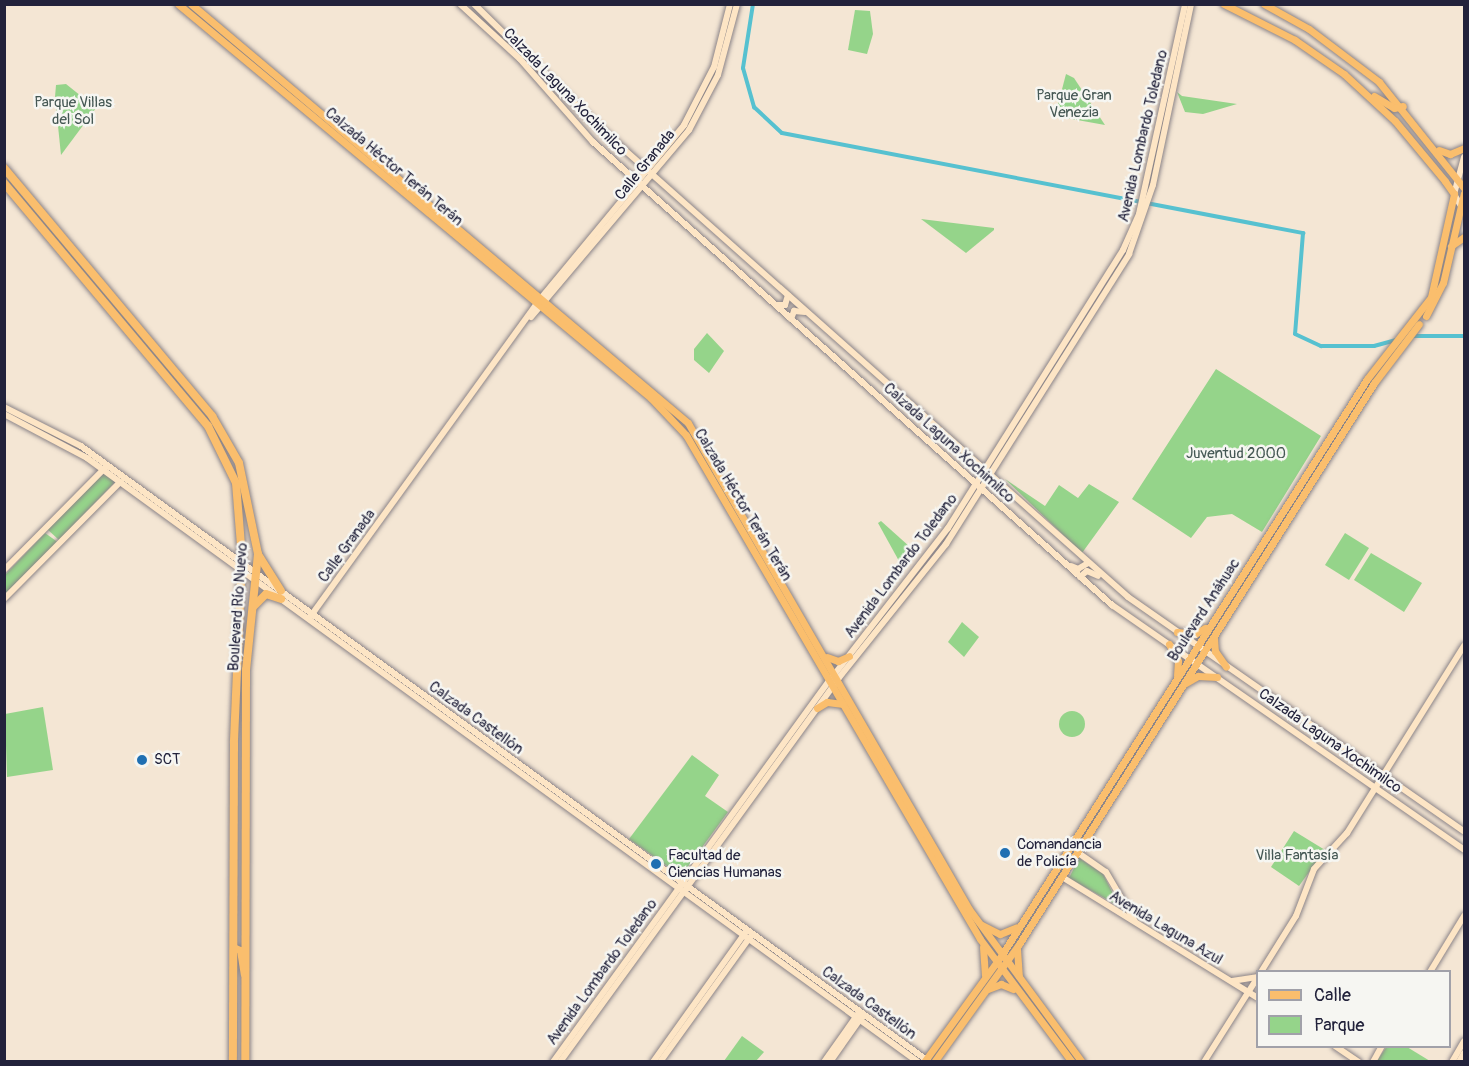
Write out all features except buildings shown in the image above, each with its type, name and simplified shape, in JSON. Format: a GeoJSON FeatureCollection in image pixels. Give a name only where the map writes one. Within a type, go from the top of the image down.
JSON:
{"type":"FeatureCollection","features":[{"type":"Feature","properties":{"kind":"highway","name":"Boulevard Río Nuevo"},"geometry":{"type":"LineString","coordinates":[[4,168],[224,433],[239,463],[258,554],[251,610],[245,782],[245,1062]]}},
{"type":"Feature","properties":{"kind":"highway","name":"Boulevard Río Nuevo"},"geometry":{"type":"LineString","coordinates":[[4,183],[218,440],[238,492],[241,566],[234,764],[233,1062]]}},
{"type":"Feature","properties":{"kind":"highway"},"geometry":{"type":"LineString","coordinates":[[12,193],[31,201]]}},
{"type":"Feature","properties":{"kind":"highway"},"geometry":{"type":"LineString","coordinates":[[251,610],[261,596],[281,595],[258,554]]}},
{"type":"Feature","properties":{"kind":"highway"},"geometry":{"type":"LineString","coordinates":[[234,764],[242,766],[245,782]]}},
{"type":"Feature","properties":{"kind":"main road","name":"Calzada Héctor Terán Terán"},"geometry":{"type":"LineString","coordinates":[[178,4],[688,423],[825,655],[843,704],[980,939],[1022,984],[1082,1062]]}},
{"type":"Feature","properties":{"kind":"main road"},"geometry":{"type":"LineString","coordinates":[[185,4],[207,17]]}},
{"type":"Feature","properties":{"kind":"main road","name":"Calzada Héctor Terán Terán"},"geometry":{"type":"LineString","coordinates":[[191,4],[543,303],[651,398],[686,435],[834,679],[1001,963],[1022,996],[1072,1062]]}},
{"type":"Feature","properties":{"kind":"main road","name":"Calzada Laguna Xochimilco"},"geometry":{"type":"LineString","coordinates":[[460,4],[640,185],[1080,577],[1169,644],[1464,850]]}},
{"type":"Feature","properties":{"kind":"main road","name":"Calzada Laguna Xochimilco"},"geometry":{"type":"LineString","coordinates":[[474,4],[651,173],[1128,597],[1464,831]]}},
{"type":"Feature","properties":{"kind":"main road","name":"Calle Granada"},"geometry":{"type":"LineString","coordinates":[[651,173],[684,125],[708,84],[730,4]]}},
{"type":"Feature","properties":{"kind":"main road","name":"Calle Granada"},"geometry":{"type":"LineString","coordinates":[[310,617],[531,317],[651,173],[711,93],[737,4]]}},
{"type":"Feature","properties":{"kind":"main road","name":"Avenida Lombardo Toledano"},"geometry":{"type":"LineString","coordinates":[[987,473],[994,455],[1128,243],[1145,202],[1185,4]]}},
{"type":"Feature","properties":{"kind":"main road","name":"Avenida Lombardo Toledano"},"geometry":{"type":"LineString","coordinates":[[553,1062],[753,796],[817,708],[849,656],[979,486],[1129,254],[1145,202],[1191,4]]}},
{"type":"Feature","properties":{"kind":"main road"},"geometry":{"type":"LineString","coordinates":[[1224,4],[1295,40],[1391,107],[1403,106]]}},
{"type":"Feature","properties":{"kind":"main road"},"geometry":{"type":"LineString","coordinates":[[1264,4],[1346,54],[1403,106],[1438,149],[1464,188]]}},
{"type":"Feature","properties":{"kind":"main road"},"geometry":{"type":"LineString","coordinates":[[223,42],[252,62],[258,59]]}},
{"type":"Feature","properties":{"kind":"main road"},"geometry":{"type":"LineString","coordinates":[[1361,88],[1413,140],[1463,208]]}},
{"type":"Feature","properties":{"kind":"main road"},"geometry":{"type":"LineString","coordinates":[[1438,149],[1450,154],[1464,148]]}},
{"type":"Feature","properties":{"kind":"main road","name":"Boulevard Anáhuac"},"geometry":{"type":"LineString","coordinates":[[926,1061],[983,982],[1019,944],[1142,748],[1193,660],[1197,647],[1210,625],[1390,350],[1429,302],[1464,157]]}},
{"type":"Feature","properties":{"kind":"main road","name":"Boulevard Anáhuac"},"geometry":{"type":"LineString","coordinates":[[1193,660],[1204,652],[1401,346],[1437,298],[1463,208],[1464,193]]}},
{"type":"Feature","properties":{"kind":"main road"},"geometry":{"type":"LineString","coordinates":[[1451,246],[1464,237]]}},
{"type":"Feature","properties":{"kind":"main road"},"geometry":{"type":"LineString","coordinates":[[776,305],[786,305],[788,295]]}},
{"type":"Feature","properties":{"kind":"main road"},"geometry":{"type":"LineString","coordinates":[[791,319],[794,311],[808,314]]}},
{"type":"Feature","properties":{"kind":"main road"},"geometry":{"type":"LineString","coordinates":[[1073,342],[1075,327]]}},
{"type":"Feature","properties":{"kind":"main road"},"geometry":{"type":"LineString","coordinates":[[1056,370],[1059,351]]}},
{"type":"Feature","properties":{"kind":"main road","name":"Calzada Castellón"},"geometry":{"type":"LineString","coordinates":[[4,407],[60,432],[683,888],[926,1061]]}},
{"type":"Feature","properties":{"kind":"main road","name":"Calzada Castellón"},"geometry":{"type":"LineString","coordinates":[[4,414],[56,437],[102,469],[121,478]]}},
{"type":"Feature","properties":{"kind":"main road"},"geometry":{"type":"LineString","coordinates":[[970,458],[980,462],[994,455]]}},
{"type":"Feature","properties":{"kind":"main road"},"geometry":{"type":"LineString","coordinates":[[4,570],[102,469]]}},
{"type":"Feature","properties":{"kind":"main road"},"geometry":{"type":"LineString","coordinates":[[4,599],[121,478]]}},
{"type":"Feature","properties":{"kind":"main road","name":"Avenida Lombardo Toledano"},"geometry":{"type":"LineString","coordinates":[[560,1062],[758,777],[834,679],[930,564],[970,507],[979,486]]}},
{"type":"Feature","properties":{"kind":"main road"},"geometry":{"type":"LineString","coordinates":[[970,507],[982,497],[994,499]]}},
{"type":"Feature","properties":{"kind":"main road"},"geometry":{"type":"LineString","coordinates":[[1038,539],[1074,568],[1088,562]]}},
{"type":"Feature","properties":{"kind":"main road"},"geometry":{"type":"LineString","coordinates":[[926,556],[930,564]]}},
{"type":"Feature","properties":{"kind":"main road"},"geometry":{"type":"LineString","coordinates":[[1080,577],[1092,572],[1128,597]]}},
{"type":"Feature","properties":{"kind":"main road"},"geometry":{"type":"LineString","coordinates":[[1238,598],[1244,574]]}},
{"type":"Feature","properties":{"kind":"main road"},"geometry":{"type":"LineString","coordinates":[[1177,632],[1195,634],[1210,625]]}},
{"type":"Feature","properties":{"kind":"main road"},"geometry":{"type":"LineString","coordinates":[[1214,634],[1215,651],[1226,667]]}},
{"type":"Feature","properties":{"kind":"main road"},"geometry":{"type":"LineString","coordinates":[[1169,644],[1178,661],[1179,683],[1198,676],[1217,677]]}},
{"type":"Feature","properties":{"kind":"main road"},"geometry":{"type":"LineString","coordinates":[[1262,970],[1296,916],[1314,869],[1347,833],[1464,646]]}},
{"type":"Feature","properties":{"kind":"main road"},"geometry":{"type":"LineString","coordinates":[[825,655],[838,662],[849,656]]}},
{"type":"Feature","properties":{"kind":"main road","name":"Boulevard Anáhuac"},"geometry":{"type":"LineString","coordinates":[[926,1061],[986,990],[1022,924],[1119,768],[1156,711],[1179,683]]}},
{"type":"Feature","properties":{"kind":"main road"},"geometry":{"type":"LineString","coordinates":[[817,708],[827,702],[843,704]]}},
{"type":"Feature","properties":{"kind":"main road"},"geometry":{"type":"LineString","coordinates":[[1142,748],[1158,717],[1156,711]]}},
{"type":"Feature","properties":{"kind":"main road"},"geometry":{"type":"LineString","coordinates":[[1119,768],[1124,777]]}},
{"type":"Feature","properties":{"kind":"main road"},"geometry":{"type":"LineString","coordinates":[[753,796],[758,777]]}},
{"type":"Feature","properties":{"kind":"main road"},"geometry":{"type":"LineString","coordinates":[[729,828],[736,808]]}},
{"type":"Feature","properties":{"kind":"main road"},"geometry":{"type":"LineString","coordinates":[[904,811],[932,844]]}},
{"type":"Feature","properties":{"kind":"main road"},"geometry":{"type":"LineString","coordinates":[[714,849],[719,831]]}},
{"type":"Feature","properties":{"kind":"main road"},"geometry":{"type":"LineString","coordinates":[[1062,876],[1069,849]]}},
{"type":"Feature","properties":{"kind":"main road"},"geometry":{"type":"LineString","coordinates":[[1077,852],[1106,872],[1134,920]]}},
{"type":"Feature","properties":{"kind":"main road"},"geometry":{"type":"LineString","coordinates":[[938,870],[955,896],[962,896]]}},
{"type":"Feature","properties":{"kind":"main road","name":"Avenida Laguna Azul"},"geometry":{"type":"LineString","coordinates":[[1062,876],[1256,997]]}},
{"type":"Feature","properties":{"kind":"main road"},"geometry":{"type":"LineString","coordinates":[[1113,910],[1124,905]]}},
{"type":"Feature","properties":{"kind":"main road"},"geometry":{"type":"LineString","coordinates":[[1431,970],[1464,916]]}},
{"type":"Feature","properties":{"kind":"main road"},"geometry":{"type":"LineString","coordinates":[[978,922],[1000,934],[1022,924]]}},
{"type":"Feature","properties":{"kind":"main road"},"geometry":{"type":"LineString","coordinates":[[653,1062],[748,935]]}},
{"type":"Feature","properties":{"kind":"main road"},"geometry":{"type":"LineString","coordinates":[[660,1062],[748,935]]}},
{"type":"Feature","properties":{"kind":"main road"},"geometry":{"type":"LineString","coordinates":[[980,939],[986,963],[983,982]]}},
{"type":"Feature","properties":{"kind":"main road"},"geometry":{"type":"LineString","coordinates":[[1019,944],[1015,964],[1022,984]]}},
{"type":"Feature","properties":{"kind":"main road"},"geometry":{"type":"LineString","coordinates":[[233,947],[240,950],[245,976]]}},
{"type":"Feature","properties":{"kind":"main road"},"geometry":{"type":"LineString","coordinates":[[1228,980],[1256,977]]}},
{"type":"Feature","properties":{"kind":"main road"},"geometry":{"type":"LineString","coordinates":[[1204,1062],[1256,979]]}},
{"type":"Feature","properties":{"kind":"main road"},"geometry":{"type":"LineString","coordinates":[[986,990],[1006,985],[1022,996]]}},
{"type":"Feature","properties":{"kind":"main road"},"geometry":{"type":"LineString","coordinates":[[824,1061],[860,1015]]}},
{"type":"Feature","properties":{"kind":"main road"},"geometry":{"type":"LineString","coordinates":[[830,1062],[860,1015]]}},
{"type":"Feature","properties":{"kind":"main road"},"geometry":{"type":"LineString","coordinates":[[1452,1062],[1464,1041]]}},
{"type":"Feature","properties":{"kind":"main road"},"geometry":{"type":"LineString","coordinates":[[1337,1048],[1359,1062]]}},
{"type":"Feature","properties":{"kind":"main road"},"geometry":{"type":"LineString","coordinates":[[1373,1062],[1381,1048]]}},
{"type":"Feature","properties":{"kind":"main road"},"geometry":{"type":"LineString","coordinates":[[1459,1062],[1464,1053]]}},
{"type":"Feature","properties":{"kind":"green space"},"geometry":{"type":"Polygon","coordinates":[[[855,10],[870,11],[873,34],[867,54],[848,50],[855,10]]]}},
{"type":"Feature","properties":{"kind":"green space","name":"Parque Gran Venezia"},"geometry":{"type":"Polygon","coordinates":[[[1066,74],[1074,78],[1105,125],[1055,116],[1066,74]]]}},
{"type":"Feature","properties":{"kind":"green space","name":"Parque Villas del Sol"},"geometry":{"type":"Polygon","coordinates":[[[66,84],[96,108],[61,155],[55,97],[56,85],[66,84]]]}},
{"type":"Feature","properties":{"kind":"green space"},"geometry":{"type":"Polygon","coordinates":[[[1177,92],[1182,96],[1237,104],[1203,114],[1185,112],[1177,92]]]}},
{"type":"Feature","properties":{"kind":"green space"},"geometry":{"type":"Polygon","coordinates":[[[921,219],[994,228],[994,230],[966,253],[921,219]]]}},
{"type":"Feature","properties":{"kind":"green space"},"geometry":{"type":"Polygon","coordinates":[[[707,333],[724,351],[709,373],[694,360],[694,349],[707,333]]]}},
{"type":"Feature","properties":{"kind":"green space","name":"Juventud 2000"},"geometry":{"type":"Polygon","coordinates":[[[1216,369],[1321,436],[1262,532],[1232,514],[1207,517],[1191,538],[1132,499],[1216,369]]]}},
{"type":"Feature","properties":{"kind":"green space"},"geometry":{"type":"Polygon","coordinates":[[[102,472],[115,482],[59,540],[47,529],[102,472]]]}},
{"type":"Feature","properties":{"kind":"green space"},"geometry":{"type":"Polygon","coordinates":[[[1005,479],[1045,506],[1059,485],[1078,498],[1089,484],[1119,502],[1082,553],[1005,479]]]}},
{"type":"Feature","properties":{"kind":"green space"},"geometry":{"type":"Polygon","coordinates":[[[881,521],[910,547],[899,561],[878,523],[881,521]]]}},
{"type":"Feature","properties":{"kind":"green space"},"geometry":{"type":"Polygon","coordinates":[[[45,533],[59,543],[5,598],[5,575],[45,533]]]}},
{"type":"Feature","properties":{"kind":"green space"},"geometry":{"type":"Polygon","coordinates":[[[1345,533],[1369,548],[1349,580],[1325,565],[1345,533]]]}},
{"type":"Feature","properties":{"kind":"green space"},"geometry":{"type":"Polygon","coordinates":[[[1371,553],[1422,583],[1404,612],[1354,580],[1371,553]]]}},
{"type":"Feature","properties":{"kind":"green space"},"geometry":{"type":"Polygon","coordinates":[[[962,622],[979,637],[964,657],[948,642],[962,622]]]}},
{"type":"Feature","properties":{"kind":"green space"},"geometry":{"type":"Polygon","coordinates":[[[43,707],[53,770],[7,777],[5,714],[43,707]]]}},
{"type":"Feature","properties":{"kind":"green space"},"geometry":{"type":"Polygon","coordinates":[[[1072,711],[1081,715],[1085,724],[1081,733],[1072,737],[1063,733],[1059,724],[1063,715],[1072,711]]]}},
{"type":"Feature","properties":{"kind":"green space"},"geometry":{"type":"Polygon","coordinates":[[[692,755],[719,775],[705,796],[728,812],[681,876],[629,839],[692,755]]]}},
{"type":"Feature","properties":{"kind":"green space","name":"Villa Fantasía"},"geometry":{"type":"Polygon","coordinates":[[[1294,831],[1325,850],[1299,886],[1271,867],[1294,831]]]}},
{"type":"Feature","properties":{"kind":"green space"},"geometry":{"type":"Polygon","coordinates":[[[1079,858],[1103,874],[1120,907],[1069,878],[1079,858]]]}},
{"type":"Feature","properties":{"kind":"green space"},"geometry":{"type":"Polygon","coordinates":[[[742,1036],[764,1052],[756,1061],[724,1061],[742,1036]]]}},
{"type":"Feature","properties":{"kind":"green space"},"geometry":{"type":"Polygon","coordinates":[[[1386,1048],[1409,1048],[1430,1061],[1377,1061],[1386,1048]]]}},
{"type":"Feature","properties":{"kind":"waterway"},"geometry":{"type":"LineString","coordinates":[[753,4],[743,68],[754,107],[782,133],[1303,233],[1295,334],[1321,346],[1374,346],[1396,340]]}},
{"type":"Feature","properties":{"kind":"waterway"},"geometry":{"type":"LineString","coordinates":[[1412,336],[1464,336]]}},
{"type":"Feature","properties":{"kind":"place","name":"SCT"},"geometry":{"type":"Point","coordinates":[142,760]}},
{"type":"Feature","properties":{"kind":"place","name":"Comandancia de Policía"},"geometry":{"type":"Point","coordinates":[1005,853]}},
{"type":"Feature","properties":{"kind":"place","name":"Facultad de Ciencias Humanas"},"geometry":{"type":"Point","coordinates":[656,864]}}]}
